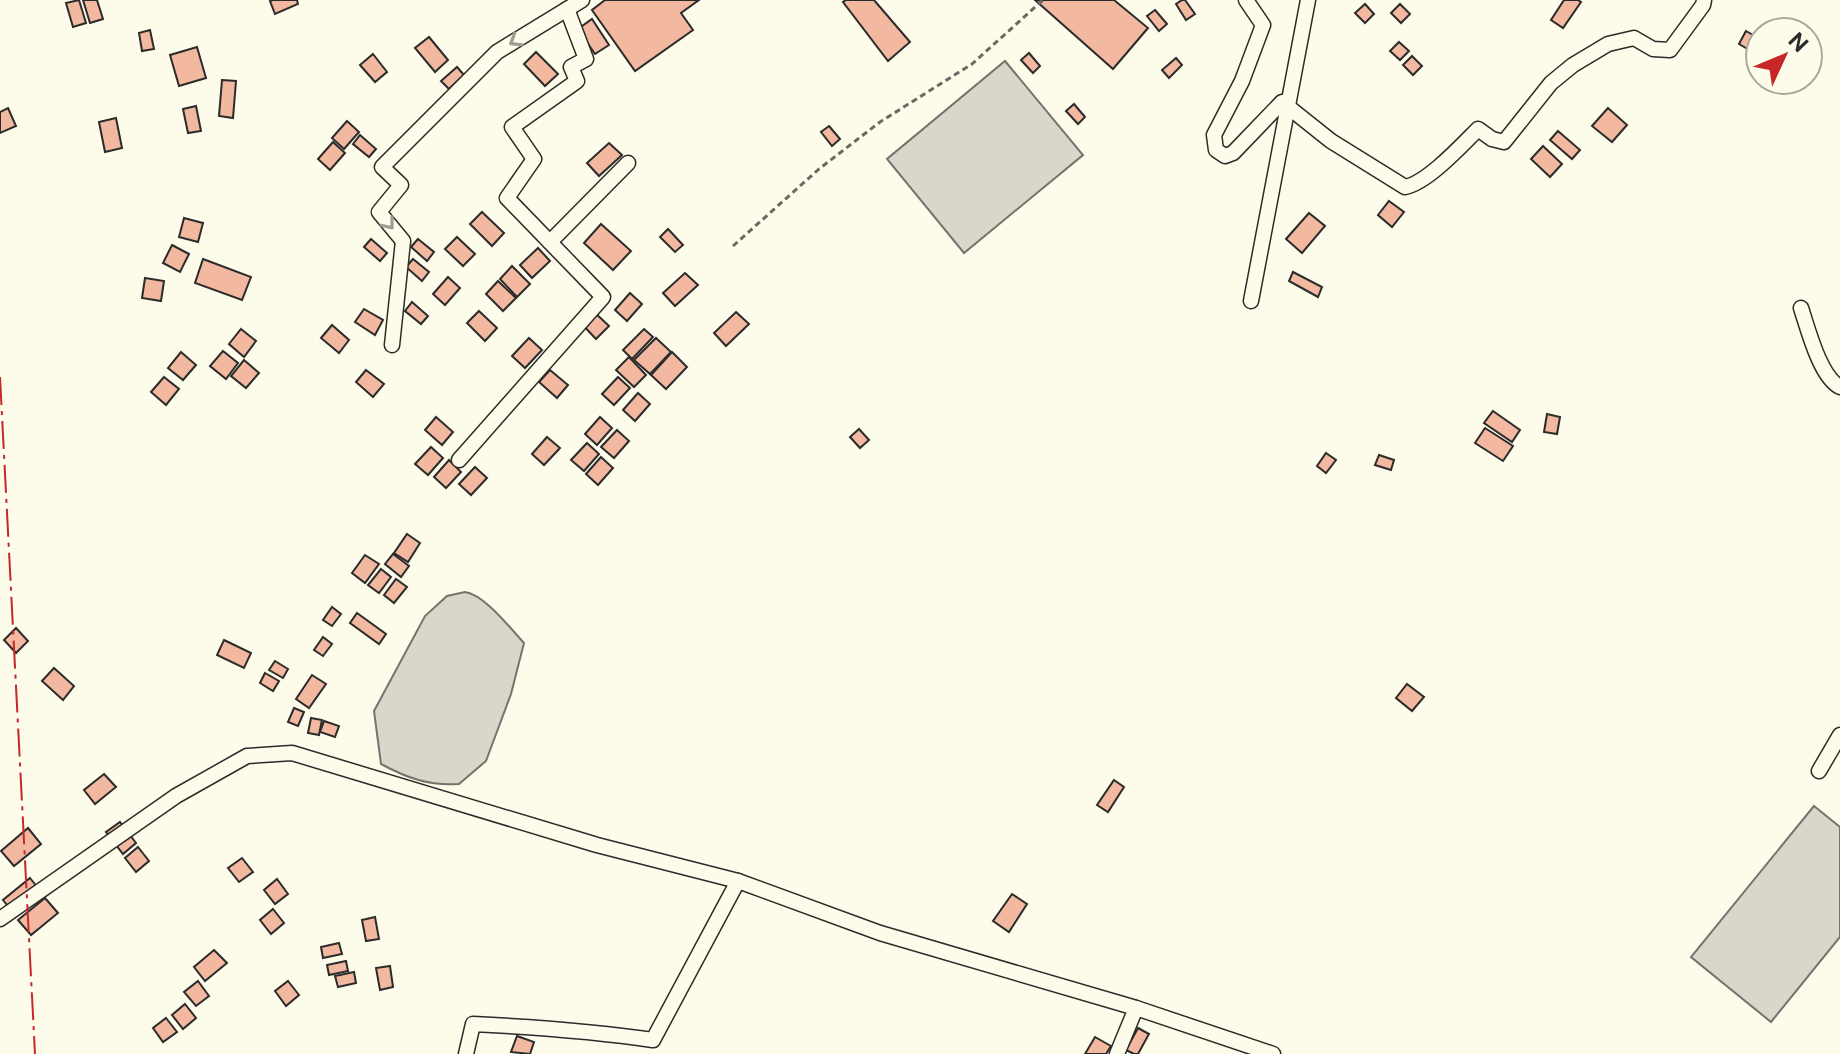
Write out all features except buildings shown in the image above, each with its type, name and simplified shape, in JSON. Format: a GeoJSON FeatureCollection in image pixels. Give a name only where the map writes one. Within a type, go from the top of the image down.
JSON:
{"type":"FeatureCollection","features":[{"type":"Feature","properties":{"kind":"street"},"geometry":{"type":"LineString","coordinates":[[392,345],[403,241],[379,212],[401,185],[382,167],[497,52],[582,0]]}},
{"type":"Feature","properties":{"kind":"street"},"geometry":{"type":"LineString","coordinates":[[1246,0],[1263,25],[1242,81],[1214,135],[1216,150],[1225,156],[1233,153],[1282,102],[1331,141],[1405,187],[1416,185],[1478,129],[1492,139],[1504,142],[1551,83],[1573,65],[1608,44],[1634,38],[1653,49],[1670,50],[1704,0]]}},
{"type":"Feature","properties":{"kind":"street"},"geometry":{"type":"LineString","coordinates":[[1251,301],[1308,0]]}},
{"type":"Feature","properties":{"kind":"street"},"geometry":{"type":"LineString","coordinates":[[459,460],[603,297],[507,198],[534,159],[512,127],[577,81],[571,67],[586,59],[567,9]]}},
{"type":"Feature","properties":{"kind":"street"},"geometry":{"type":"LineString","coordinates":[[550,242],[628,163]]}},
{"type":"Feature","properties":{"kind":"street"},"geometry":{"type":"LineString","coordinates":[[1801,308],[1832,383],[1840,387]]}},
{"type":"Feature","properties":{"kind":"street"},"geometry":{"type":"LineString","coordinates":[[1819,771],[1840,735]]}},
{"type":"Feature","properties":{"kind":"street"},"geometry":{"type":"LineString","coordinates":[[0,919],[176,796],[247,756],[292,753],[597,845],[738,881],[880,933],[1136,1008],[1273,1054]]}},
{"type":"Feature","properties":{"kind":"street"},"geometry":{"type":"LineString","coordinates":[[466,1054],[473,1024],[557,1028],[653,1040],[738,881]]}},
{"type":"Feature","properties":{"kind":"street"},"geometry":{"type":"LineString","coordinates":[[1117,1054],[1136,1008]]}},
{"type":"Feature","properties":{"kind":"path"},"geometry":{"type":"LineString","coordinates":[[733,246],[819,169],[880,122],[972,64],[1043,0]]}},
{"type":"Feature","properties":{"kind":"shaded area"},"geometry":{"type":"Polygon","coordinates":[[[1005,61],[1083,155],[964,253],[887,159],[1005,61]]]}},
{"type":"Feature","properties":{"kind":"shaded area"},"geometry":{"type":"Polygon","coordinates":[[[465,592],[481,599],[524,643],[511,694],[486,761],[459,784],[428,782],[381,764],[374,711],[425,616],[447,596],[465,592]]]}},
{"type":"Feature","properties":{"kind":"shaded area"},"geometry":{"type":"Polygon","coordinates":[[[1814,806],[1840,827],[1840,937],[1771,1022],[1691,957],[1814,806]]]}},
{"type":"Feature","properties":{"kind":"power"},"geometry":{"type":"LineString","coordinates":[[0,377],[35,1054]]}}]}
